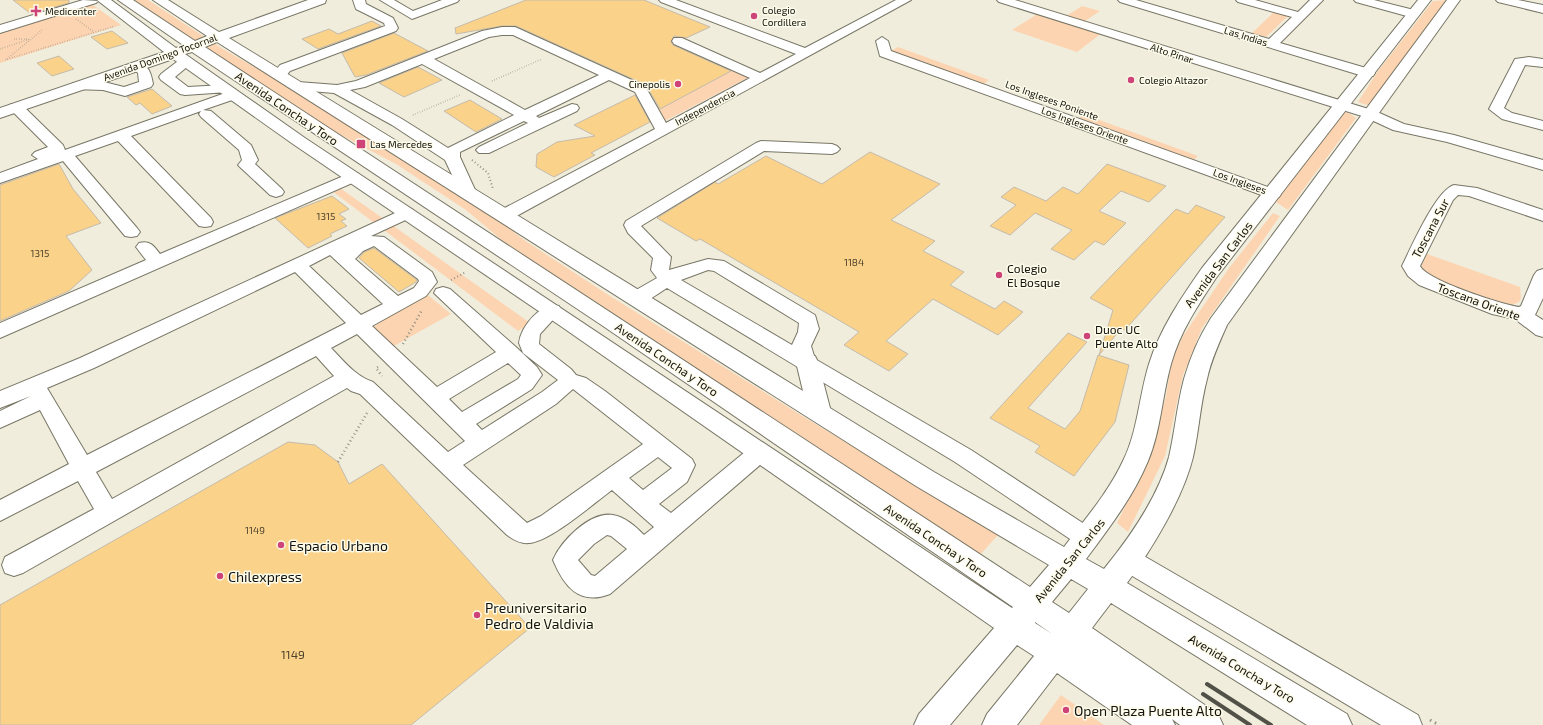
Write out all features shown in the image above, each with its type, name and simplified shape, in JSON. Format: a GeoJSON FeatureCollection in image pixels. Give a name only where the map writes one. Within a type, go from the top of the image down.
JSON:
{"type":"FeatureCollection","features":[{"type":"Feature","properties":{"kind":"main road","name":"Avenida Concha y Toro"},"geometry":{"type":"LineString","coordinates":[[124,0],[229,92],[353,178],[663,386],[1014,626],[1063,642],[1206,725]]}},
{"type":"Feature","properties":{"kind":"main road","name":"Avenida Concha y Toro"},"geometry":{"type":"LineString","coordinates":[[159,0],[931,482],[1106,585],[1336,725]]}},
{"type":"Feature","properties":{"kind":"main road","name":"Avenida Domingo Tocornal"},"geometry":{"type":"LineString","coordinates":[[0,113],[182,50],[212,34],[302,0]]}},
{"type":"Feature","properties":{"kind":"main road","name":"Avenida Domingo Tocornal"},"geometry":{"type":"LineString","coordinates":[[212,34],[320,0]]}},
{"type":"Feature","properties":{"kind":"main road","name":"Avenida San Carlos"},"geometry":{"type":"LineString","coordinates":[[930,725],[1068,563],[1116,498],[1135,462],[1144,438],[1160,364],[1183,311],[1209,273],[1270,198],[1425,0]]}},
{"type":"Feature","properties":{"kind":"main road"},"geometry":{"type":"LineString","coordinates":[[998,725],[1106,585],[1128,560],[1148,528],[1175,476],[1181,456],[1195,380],[1209,340],[1229,306],[1454,0]]}},
{"type":"Feature","properties":{"kind":"main road","name":"Avenida Concha y Toro"},"geometry":{"type":"LineString","coordinates":[[98,1],[281,105],[610,321],[1033,604],[1063,642],[1160,725]]}},
{"type":"Feature","properties":{"kind":"main road","name":"Avenida Domingo Tocornal"},"geometry":{"type":"LineString","coordinates":[[0,105],[182,50]]}},
{"type":"Feature","properties":{"kind":"main road"},"geometry":{"type":"LineString","coordinates":[[281,105],[299,141]]}},
{"type":"Feature","properties":{"kind":"main road"},"geometry":{"type":"LineString","coordinates":[[426,200],[450,199],[468,192]]}},
{"type":"Feature","properties":{"kind":"main road"},"geometry":{"type":"LineString","coordinates":[[1270,198],[1290,223]]}},
{"type":"Feature","properties":{"kind":"main road"},"geometry":{"type":"LineString","coordinates":[[467,255],[478,234],[505,215]]}},
{"type":"Feature","properties":{"kind":"main road"},"geometry":{"type":"LineString","coordinates":[[610,321],[663,386]]}},
{"type":"Feature","properties":{"kind":"main road"},"geometry":{"type":"LineString","coordinates":[[807,362],[820,413]]}},
{"type":"Feature","properties":{"kind":"street"},"geometry":{"type":"LineString","coordinates":[[279,75],[285,68],[392,28],[389,21],[360,6],[359,0]]}},
{"type":"Feature","properties":{"kind":"street"},"geometry":{"type":"LineString","coordinates":[[386,0],[412,15],[453,0]]}},
{"type":"Feature","properties":{"kind":"street"},"geometry":{"type":"LineString","coordinates":[[666,0],[806,53]]}},
{"type":"Feature","properties":{"kind":"street"},"geometry":{"type":"LineString","coordinates":[[876,0],[899,2]]}},
{"type":"Feature","properties":{"kind":"street","name":"Alto Pinar"},"geometry":{"type":"LineString","coordinates":[[1003,0],[1341,107],[1370,114],[1382,121],[1407,129],[1448,138],[1509,157]]}},
{"type":"Feature","properties":{"kind":"street","name":"Las Indias"},"geometry":{"type":"LineString","coordinates":[[1124,0],[1368,72]]}},
{"type":"Feature","properties":{"kind":"street"},"geometry":{"type":"LineString","coordinates":[[1242,0],[1300,16]]}},
{"type":"Feature","properties":{"kind":"street"},"geometry":{"type":"LineString","coordinates":[[1270,44],[1317,0]]}},
{"type":"Feature","properties":{"kind":"street"},"geometry":{"type":"LineString","coordinates":[[1360,0],[1414,14]]}},
{"type":"Feature","properties":{"kind":"street"},"geometry":{"type":"LineString","coordinates":[[1502,0],[1543,8]]}},
{"type":"Feature","properties":{"kind":"street"},"geometry":{"type":"LineString","coordinates":[[1517,0],[1543,8]]}},
{"type":"Feature","properties":{"kind":"street"},"geometry":{"type":"LineString","coordinates":[[0,29],[62,10],[98,1]]}},
{"type":"Feature","properties":{"kind":"street","name":"Independencia"},"geometry":{"type":"LineString","coordinates":[[505,215],[761,78],[899,2]]}},
{"type":"Feature","properties":{"kind":"street"},"geometry":{"type":"LineString","coordinates":[[851,29],[882,41]]}},
{"type":"Feature","properties":{"kind":"street"},"geometry":{"type":"LineString","coordinates":[[298,86],[337,89],[370,81],[486,34],[502,31],[515,31],[640,89],[663,130]]}},
{"type":"Feature","properties":{"kind":"street","name":"Los Ingleses Oriente"},"geometry":{"type":"LineString","coordinates":[[882,41],[885,53],[1203,159]]}},
{"type":"Feature","properties":{"kind":"street","name":"Los Ingleses Poniente"},"geometry":{"type":"LineString","coordinates":[[882,41],[903,46],[1203,159]]}},
{"type":"Feature","properties":{"kind":"street"},"geometry":{"type":"LineString","coordinates":[[678,42],[761,78]]}},
{"type":"Feature","properties":{"kind":"street"},"geometry":{"type":"LineString","coordinates":[[78,86],[104,86],[125,92],[166,77],[182,50]]}},
{"type":"Feature","properties":{"kind":"street"},"geometry":{"type":"LineString","coordinates":[[425,60],[540,123]]}},
{"type":"Feature","properties":{"kind":"street"},"geometry":{"type":"LineString","coordinates":[[1543,63],[1525,61],[1519,64],[1496,107],[1499,112],[1543,126]]}},
{"type":"Feature","properties":{"kind":"street"},"geometry":{"type":"LineString","coordinates":[[137,66],[144,72],[146,84]]}},
{"type":"Feature","properties":{"kind":"street"},"geometry":{"type":"LineString","coordinates":[[166,77],[185,91],[229,92]]}},
{"type":"Feature","properties":{"kind":"street"},"geometry":{"type":"LineString","coordinates":[[468,192],[452,157],[452,152],[455,149],[524,115],[615,78]]}},
{"type":"Feature","properties":{"kind":"street"},"geometry":{"type":"LineString","coordinates":[[484,150],[590,99],[615,78]]}},
{"type":"Feature","properties":{"kind":"street"},"geometry":{"type":"LineString","coordinates":[[337,89],[397,122],[452,157]]}},
{"type":"Feature","properties":{"kind":"street"},"geometry":{"type":"LineString","coordinates":[[0,169],[120,135],[229,92]]}},
{"type":"Feature","properties":{"kind":"street"},"geometry":{"type":"LineString","coordinates":[[16,107],[61,151],[131,232]]}},
{"type":"Feature","properties":{"kind":"street"},"geometry":{"type":"LineString","coordinates":[[206,114],[246,148],[250,160],[246,165],[271,194],[281,209]]}},
{"type":"Feature","properties":{"kind":"street"},"geometry":{"type":"LineString","coordinates":[[120,135],[205,222]]}},
{"type":"Feature","properties":{"kind":"street"},"geometry":{"type":"LineString","coordinates":[[832,149],[761,146],[632,225],[634,229],[662,258],[658,266],[659,270],[669,281],[963,456],[1087,538]]}},
{"type":"Feature","properties":{"kind":"street"},"geometry":{"type":"LineString","coordinates":[[0,178],[61,151]]}},
{"type":"Feature","properties":{"kind":"street"},"geometry":{"type":"LineString","coordinates":[[1509,157],[1543,165]]}},
{"type":"Feature","properties":{"kind":"street"},"geometry":{"type":"LineString","coordinates":[[1509,157],[1543,170]]}},
{"type":"Feature","properties":{"kind":"street","name":"Los Ingleses"},"geometry":{"type":"LineString","coordinates":[[1203,159],[1270,198]]}},
{"type":"Feature","properties":{"kind":"street"},"geometry":{"type":"LineString","coordinates":[[0,332],[353,178]]}},
{"type":"Feature","properties":{"kind":"street","name":"Toscana Sur"},"geometry":{"type":"LineString","coordinates":[[1414,272],[1412,263],[1446,198],[1451,192],[1458,190],[1477,193],[1543,216]]}},
{"type":"Feature","properties":{"kind":"street"},"geometry":{"type":"LineString","coordinates":[[0,420],[39,393],[298,265],[339,254],[406,213]]}},
{"type":"Feature","properties":{"kind":"street"},"geometry":{"type":"LineString","coordinates":[[0,511],[359,325],[424,288],[428,282],[426,276],[378,241],[371,241],[353,250],[347,255],[339,254]]}},
{"type":"Feature","properties":{"kind":"street"},"geometry":{"type":"LineString","coordinates":[[144,248],[158,263]]}},
{"type":"Feature","properties":{"kind":"street"},"geometry":{"type":"LineString","coordinates":[[339,254],[395,304]]}},
{"type":"Feature","properties":{"kind":"street"},"geometry":{"type":"LineString","coordinates":[[636,298],[696,267],[711,264],[718,265],[808,320],[810,328],[802,343],[801,350],[807,362]]}},
{"type":"Feature","properties":{"kind":"street"},"geometry":{"type":"LineString","coordinates":[[298,265],[480,442]]}},
{"type":"Feature","properties":{"kind":"street","name":"Toscana Oriente"},"geometry":{"type":"LineString","coordinates":[[1414,272],[1425,281],[1476,301],[1506,312],[1520,313],[1543,330]]}},
{"type":"Feature","properties":{"kind":"street"},"geometry":{"type":"LineString","coordinates":[[1520,313],[1526,312],[1532,306],[1543,275]]}},
{"type":"Feature","properties":{"kind":"street"},"geometry":{"type":"LineString","coordinates":[[443,293],[530,372],[530,379],[525,384],[461,423]]}},
{"type":"Feature","properties":{"kind":"street"},"geometry":{"type":"LineString","coordinates":[[552,311],[534,328],[528,339],[528,344],[530,348],[567,377],[568,381]]}},
{"type":"Feature","properties":{"kind":"street"},"geometry":{"type":"LineString","coordinates":[[318,346],[348,378],[358,386],[366,387],[448,464],[494,510],[523,533],[531,533],[539,530],[614,478],[659,444]]}},
{"type":"Feature","properties":{"kind":"street"},"geometry":{"type":"LineString","coordinates":[[435,398],[510,353]]}},
{"type":"Feature","properties":{"kind":"street"},"geometry":{"type":"LineString","coordinates":[[14,565],[348,378]]}},
{"type":"Feature","properties":{"kind":"street"},"geometry":{"type":"LineString","coordinates":[[448,464],[549,398],[563,388],[568,381]]}},
{"type":"Feature","properties":{"kind":"street"},"geometry":{"type":"LineString","coordinates":[[568,381],[579,382],[681,462],[684,469],[680,476],[642,503]]}},
{"type":"Feature","properties":{"kind":"street"},"geometry":{"type":"LineString","coordinates":[[0,400],[39,393]]}},
{"type":"Feature","properties":{"kind":"street"},"geometry":{"type":"LineString","coordinates":[[39,393],[108,513]]}},
{"type":"Feature","properties":{"kind":"street"},"geometry":{"type":"LineString","coordinates":[[644,550],[759,453]]}},
{"type":"Feature","properties":{"kind":"street"},"geometry":{"type":"LineString","coordinates":[[614,478],[671,528]]}},
{"type":"Feature","properties":{"kind":"street"},"geometry":{"type":"LineString","coordinates":[[1128,560],[1408,725]]}},
{"type":"Feature","properties":{"kind":"path"},"geometry":{"type":"LineString","coordinates":[[94,32],[62,10],[55,19],[5,60],[115,26]]}},
{"type":"Feature","properties":{"kind":"path"},"geometry":{"type":"LineString","coordinates":[[0,49],[32,38]]}},
{"type":"Feature","properties":{"kind":"shaded area"},"geometry":{"type":"Polygon","coordinates":[[[86,0],[121,25],[0,63],[0,26],[86,0]]]}},
{"type":"Feature","properties":{"kind":"shaded area"},"geometry":{"type":"Polygon","coordinates":[[[131,0],[148,0],[223,49],[299,93],[491,214],[524,240],[610,296],[804,417],[998,535],[979,556],[504,242],[466,210],[396,164],[301,114],[131,0]]]}},
{"type":"Feature","properties":{"kind":"shaded area"},"geometry":{"type":"Polygon","coordinates":[[[1449,0],[1371,104],[1367,105],[1358,102],[1378,71],[1433,1],[1449,0]]]}},
{"type":"Feature","properties":{"kind":"shaded area"},"geometry":{"type":"Polygon","coordinates":[[[1082,6],[1100,11],[1079,25],[1102,33],[1077,52],[1012,30],[1039,13],[1060,20],[1082,6]]]}},
{"type":"Feature","properties":{"kind":"shaded area"},"geometry":{"type":"Polygon","coordinates":[[[1274,12],[1288,16],[1266,37],[1252,33],[1274,12]]]}},
{"type":"Feature","properties":{"kind":"shaded area"},"geometry":{"type":"Polygon","coordinates":[[[898,47],[989,80],[982,85],[891,51],[898,47]]]}},
{"type":"Feature","properties":{"kind":"shaded area"},"geometry":{"type":"Polygon","coordinates":[[[733,70],[749,77],[663,122],[656,110],[733,70]]]}},
{"type":"Feature","properties":{"kind":"shaded area"},"geometry":{"type":"Polygon","coordinates":[[[1347,112],[1356,118],[1288,210],[1276,202],[1343,113],[1347,112]]]}},
{"type":"Feature","properties":{"kind":"shaded area"},"geometry":{"type":"Polygon","coordinates":[[[1083,114],[1198,156],[1192,162],[1077,120],[1083,114]]]}},
{"type":"Feature","properties":{"kind":"shaded area"},"geometry":{"type":"Polygon","coordinates":[[[340,188],[530,323],[518,331],[332,191],[340,188]]]}},
{"type":"Feature","properties":{"kind":"shaded area"},"geometry":{"type":"Polygon","coordinates":[[[1273,213],[1280,216],[1202,328],[1183,375],[1165,456],[1128,532],[1117,523],[1150,456],[1166,396],[1172,359],[1183,336],[1229,268],[1273,213]]]}},
{"type":"Feature","properties":{"kind":"shaded area"},"geometry":{"type":"Polygon","coordinates":[[[1427,254],[1520,287],[1521,298],[1519,302],[1512,305],[1501,304],[1442,282],[1425,273],[1421,266],[1427,254]]]}},
{"type":"Feature","properties":{"kind":"shaded area"},"geometry":{"type":"Polygon","coordinates":[[[423,291],[451,314],[392,347],[372,328],[423,291]]]}},
{"type":"Feature","properties":{"kind":"shaded area","name":"Open Plaza Puente Alto"},"geometry":{"type":"Polygon","coordinates":[[[1061,695],[1104,725],[1039,725],[1061,695]]]}},
{"type":"Feature","properties":{"kind":"building","name":"Medicenter"},"geometry":{"type":"Polygon","coordinates":[[[13,0],[69,0],[69,3],[31,14],[13,0]]]}},
{"type":"Feature","properties":{"kind":"building"},"geometry":{"type":"Polygon","coordinates":[[[526,0],[644,0],[710,27],[686,38],[674,36],[671,42],[673,45],[731,71],[660,109],[646,85],[516,26],[502,26],[456,34],[455,28],[526,0]]]}},
{"type":"Feature","properties":{"kind":"building"},"geometry":{"type":"Polygon","coordinates":[[[372,21],[381,26],[318,49],[302,39],[329,29],[338,34],[372,21]]]}},
{"type":"Feature","properties":{"kind":"building"},"geometry":{"type":"Polygon","coordinates":[[[112,31],[128,43],[107,49],[91,37],[112,31]]]}},
{"type":"Feature","properties":{"kind":"building"},"geometry":{"type":"Polygon","coordinates":[[[394,33],[428,51],[366,75],[355,77],[342,53],[394,33]]]}},
{"type":"Feature","properties":{"kind":"building"},"geometry":{"type":"Polygon","coordinates":[[[59,56],[74,69],[52,76],[37,63],[59,56]]]}},
{"type":"Feature","properties":{"kind":"building"},"geometry":{"type":"Polygon","coordinates":[[[418,67],[442,80],[404,97],[379,83],[418,67]]]}},
{"type":"Feature","properties":{"kind":"building"},"geometry":{"type":"Polygon","coordinates":[[[152,89],[172,106],[152,114],[140,103],[136,105],[127,97],[152,89]]]}},
{"type":"Feature","properties":{"kind":"building"},"geometry":{"type":"Polygon","coordinates":[[[635,95],[650,122],[591,153],[595,155],[554,177],[536,167],[537,154],[557,142],[595,136],[574,125],[635,95]]]}},
{"type":"Feature","properties":{"kind":"building"},"geometry":{"type":"Polygon","coordinates":[[[470,100],[502,119],[476,132],[444,111],[470,100]]]}},
{"type":"Feature","properties":{"kind":"building"},"geometry":{"type":"Polygon","coordinates":[[[870,152],[940,184],[891,220],[935,241],[923,251],[964,272],[950,285],[995,309],[1004,301],[1023,312],[998,335],[933,299],[886,341],[908,354],[889,371],[844,345],[859,332],[700,239],[696,241],[657,218],[715,182],[718,184],[766,156],[822,184],[870,152]]]}},
{"type":"Feature","properties":{"kind":"building"},"geometry":{"type":"Polygon","coordinates":[[[59,164],[73,189],[101,223],[66,236],[92,270],[69,291],[0,321],[0,185],[59,164]]]}},
{"type":"Feature","properties":{"kind":"building"},"geometry":{"type":"Polygon","coordinates":[[[1107,164],[1166,186],[1149,202],[1121,191],[1099,211],[1126,223],[1104,245],[1095,241],[1074,260],[1051,249],[1072,230],[1035,213],[1010,235],[990,226],[1016,205],[1001,197],[1014,187],[1046,201],[1063,187],[1078,194],[1107,164]]]}},
{"type":"Feature","properties":{"kind":"building"},"geometry":{"type":"Polygon","coordinates":[[[332,196],[349,209],[339,214],[346,219],[341,221],[347,226],[330,234],[332,236],[308,248],[275,218],[332,196]]]}},
{"type":"Feature","properties":{"kind":"building"},"geometry":{"type":"Polygon","coordinates":[[[1196,205],[1225,217],[1125,330],[1121,329],[1099,355],[1113,310],[1090,298],[1176,209],[1188,214],[1196,205]]]}},
{"type":"Feature","properties":{"kind":"building"},"geometry":{"type":"Polygon","coordinates":[[[374,248],[417,280],[416,282],[399,292],[359,258],[364,252],[374,248]]]}},
{"type":"Feature","properties":{"kind":"building"},"geometry":{"type":"Polygon","coordinates":[[[1068,333],[1087,342],[1028,408],[1065,429],[1080,411],[1098,355],[1129,365],[1115,422],[1074,476],[1035,452],[1040,446],[990,418],[1068,333]]]}},
{"type":"Feature","properties":{"kind":"building","name":"Espacio Urbano"},"geometry":{"type":"Polygon","coordinates":[[[288,442],[315,445],[338,462],[349,484],[382,464],[530,628],[411,725],[0,725],[0,605],[288,442]]]}},
{"type":"Feature","properties":{"kind":"railway"},"geometry":{"type":"LineString","coordinates":[[1207,684],[1271,725]]}},
{"type":"Feature","properties":{"kind":"railway"},"geometry":{"type":"LineString","coordinates":[[1203,694],[1250,725]]}},
{"type":"Feature","properties":{"kind":"place","name":"Medicenter"},"geometry":{"type":"Point","coordinates":[36,11]}},
{"type":"Feature","properties":{"kind":"place","name":"Colegio Cordillera"},"geometry":{"type":"Point","coordinates":[754,16]}},
{"type":"Feature","properties":{"kind":"place","name":"Colegio Altazor"},"geometry":{"type":"Point","coordinates":[1131,80]}},
{"type":"Feature","properties":{"kind":"place","name":"Cinepolis"},"geometry":{"type":"Point","coordinates":[678,84]}},
{"type":"Feature","properties":{"kind":"place","name":"Las Mercedes"},"geometry":{"type":"Point","coordinates":[361,144]}},
{"type":"Feature","properties":{"kind":"place","name":"Colegio El Bosque"},"geometry":{"type":"Point","coordinates":[999,275]}},
{"type":"Feature","properties":{"kind":"place","name":"Duoc UC Puente Alto"},"geometry":{"type":"Point","coordinates":[1087,336]}},
{"type":"Feature","properties":{"kind":"place","name":"Espacio Urbano"},"geometry":{"type":"Point","coordinates":[281,545]}},
{"type":"Feature","properties":{"kind":"place","name":"Chilexpress"},"geometry":{"type":"Point","coordinates":[220,576]}},
{"type":"Feature","properties":{"kind":"place","name":"Preuniversitario Pedro de Valdivia"},"geometry":{"type":"Point","coordinates":[477,615]}},
{"type":"Feature","properties":{"kind":"place","name":"Open Plaza Puente Alto"},"geometry":{"type":"Point","coordinates":[1066,710]}}]}
